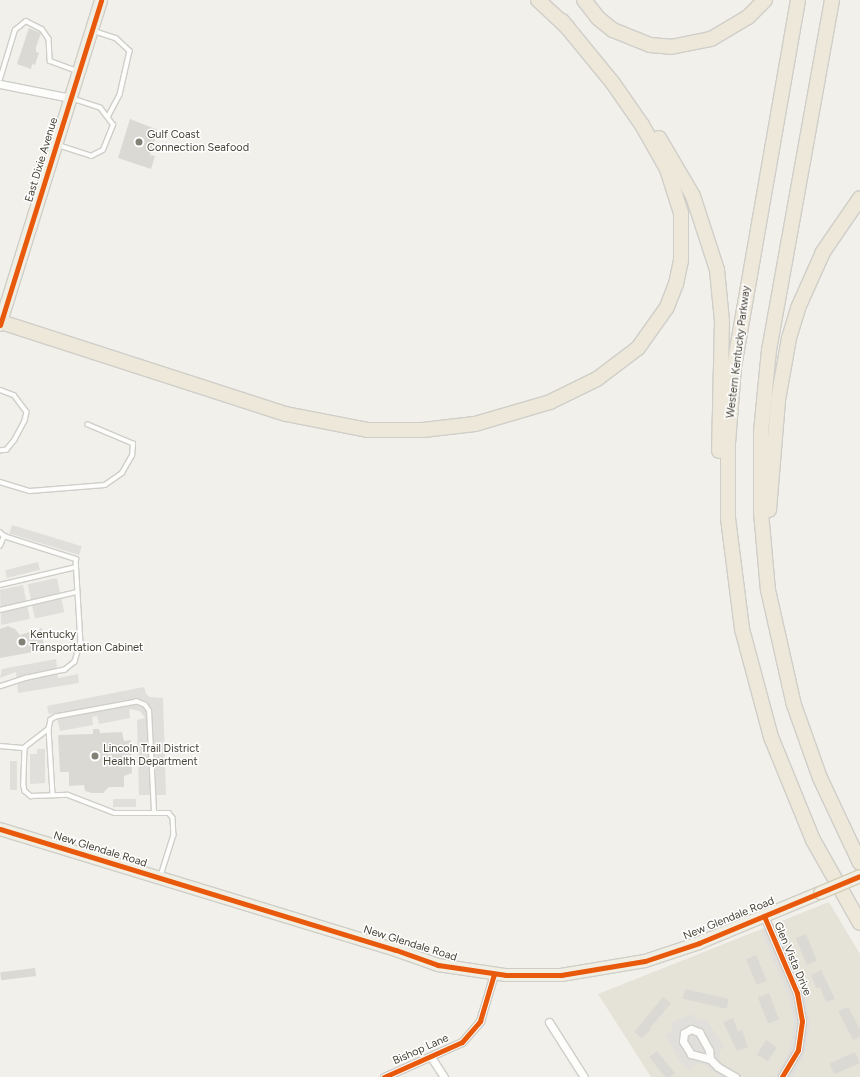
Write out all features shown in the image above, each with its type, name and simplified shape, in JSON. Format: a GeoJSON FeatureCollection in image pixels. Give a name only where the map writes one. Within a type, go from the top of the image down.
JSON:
{"type":"FeatureCollection","features":[{"type":"Feature","properties":{"kind":"highway"},"geometry":{"type":"LineString","coordinates":[[538,0],[601,62],[667,150],[693,196],[711,245],[718,276],[722,322],[719,442],[723,539],[737,623],[751,680],[759,701]]}},
{"type":"Feature","properties":{"kind":"highway"},"geometry":{"type":"LineString","coordinates":[[584,0],[598,18],[613,30],[650,45],[671,47],[698,44],[731,30],[765,0]]}},
{"type":"Feature","properties":{"kind":"highway","name":"Western Kentucky Parkway"},"geometry":{"type":"LineString","coordinates":[[798,0],[740,328],[728,443],[731,555],[742,629],[759,701],[798,806],[817,847],[860,923]]}},
{"type":"Feature","properties":{"kind":"highway"},"geometry":{"type":"LineString","coordinates":[[832,0],[775,309],[764,391],[761,512],[763,552],[783,667],[806,742],[835,813],[860,863]]}},
{"type":"Feature","properties":{"kind":"highway"},"geometry":{"type":"LineString","coordinates":[[0,324],[286,414],[368,430],[423,430],[475,424],[550,402],[597,379],[638,348],[667,307],[676,284],[681,260],[681,213],[667,169],[642,126],[612,82],[562,22]]}},
{"type":"Feature","properties":{"kind":"highway"},"geometry":{"type":"LineString","coordinates":[[774,622],[769,558],[770,494],[778,400],[789,338],[809,280],[827,245],[860,198]]}},
{"type":"Feature","properties":{"kind":"main road","name":"East Dixie Avenue"},"geometry":{"type":"LineString","coordinates":[[0,324],[101,0]]}},
{"type":"Feature","properties":{"kind":"main road","name":"New Glendale Road"},"geometry":{"type":"LineString","coordinates":[[0,829],[396,950],[438,965],[494,974],[561,975],[617,968],[672,953],[860,876]]}},
{"type":"Feature","properties":{"kind":"street"},"geometry":{"type":"LineString","coordinates":[[0,84],[71,98]]}},
{"type":"Feature","properties":{"kind":"street","name":"Glen Vista Drive"},"geometry":{"type":"LineString","coordinates":[[764,916],[797,993],[802,1022],[798,1050],[782,1077]]}},
{"type":"Feature","properties":{"kind":"street","name":"Bishop Lane"},"geometry":{"type":"LineString","coordinates":[[384,1077],[431,1058],[462,1042],[473,1031],[485,1010],[494,974]]}},
{"type":"Feature","properties":{"kind":"street"},"geometry":{"type":"LineString","coordinates":[[549,1022],[584,1077]]}},
{"type":"Feature","properties":{"kind":"street"},"geometry":{"type":"LineString","coordinates":[[710,1059],[709,1050],[699,1032],[691,1029],[684,1033],[682,1041],[691,1054],[710,1059],[718,1067],[735,1077]]}},
{"type":"Feature","properties":{"kind":"street"},"geometry":{"type":"LineString","coordinates":[[431,1058],[444,1077]]}},
{"type":"Feature","properties":{"kind":"lane"},"geometry":{"type":"LineString","coordinates":[[0,79],[4,57],[15,30],[26,21],[42,29],[49,39],[50,61],[79,72]]}},
{"type":"Feature","properties":{"kind":"lane"},"geometry":{"type":"LineString","coordinates":[[92,30],[116,38],[130,51],[120,95],[108,116]]}},
{"type":"Feature","properties":{"kind":"lane"},"geometry":{"type":"LineString","coordinates":[[57,144],[91,156],[103,150],[113,125],[108,116],[100,108],[71,98]]}},
{"type":"Feature","properties":{"kind":"lane"},"geometry":{"type":"LineString","coordinates":[[0,390],[14,395],[27,412],[25,421],[15,440],[7,450],[0,451]]}},
{"type":"Feature","properties":{"kind":"lane"},"geometry":{"type":"LineString","coordinates":[[0,482],[30,491],[105,485],[122,473],[132,456],[133,444],[88,425]]}},
{"type":"Feature","properties":{"kind":"lane"},"geometry":{"type":"LineString","coordinates":[[0,532],[4,536],[76,559],[81,642],[75,662],[65,670],[27,678],[0,687]]}},
{"type":"Feature","properties":{"kind":"lane"},"geometry":{"type":"LineString","coordinates":[[0,546],[4,536]]}},
{"type":"Feature","properties":{"kind":"lane"},"geometry":{"type":"LineString","coordinates":[[0,585],[76,567]]}},
{"type":"Feature","properties":{"kind":"lane"},"geometry":{"type":"LineString","coordinates":[[0,610],[77,592]]}},
{"type":"Feature","properties":{"kind":"lane"},"geometry":{"type":"LineString","coordinates":[[53,795],[49,729],[51,720],[56,717],[137,702],[145,705],[150,711],[154,812]]}},
{"type":"Feature","properties":{"kind":"lane"},"geometry":{"type":"LineString","coordinates":[[0,746],[25,748],[49,729]]}},
{"type":"Feature","properties":{"kind":"lane"},"geometry":{"type":"LineString","coordinates":[[25,748],[25,791],[31,796],[68,795],[114,813],[169,813],[173,818],[174,835],[160,879]]}},
{"type":"Feature","properties":{"kind":"shaded area"},"geometry":{"type":"Polygon","coordinates":[[[12,525],[82,546],[79,555],[9,534],[12,525]]]}},
{"type":"Feature","properties":{"kind":"shaded area"},"geometry":{"type":"Polygon","coordinates":[[[38,562],[40,570],[7,578],[5,570],[38,562]]]}},
{"type":"Feature","properties":{"kind":"shaded area"},"geometry":{"type":"Polygon","coordinates":[[[57,578],[64,612],[35,618],[28,584],[57,578]]]}},
{"type":"Feature","properties":{"kind":"shaded area"},"geometry":{"type":"Polygon","coordinates":[[[23,585],[30,619],[1,625],[0,590],[23,585]]]}},
{"type":"Feature","properties":{"kind":"shaded area"},"geometry":{"type":"Polygon","coordinates":[[[56,659],[58,678],[78,674],[79,683],[18,693],[16,672],[0,678],[2,669],[56,659]]]}},
{"type":"Feature","properties":{"kind":"shaded area"},"geometry":{"type":"Polygon","coordinates":[[[144,687],[146,694],[150,697],[163,698],[166,795],[139,795],[137,720],[145,718],[140,711],[129,709],[130,718],[99,724],[97,716],[92,717],[93,725],[60,731],[56,713],[49,714],[47,706],[144,687]]]}},
{"type":"Feature","properties":{"kind":"shaded area"},"geometry":{"type":"Polygon","coordinates":[[[37,749],[45,749],[45,783],[30,784],[30,754],[37,754],[37,749]]]}},
{"type":"Feature","properties":{"kind":"shaded area"},"geometry":{"type":"Polygon","coordinates":[[[10,761],[17,761],[17,790],[10,790],[10,761]]]}},
{"type":"Feature","properties":{"kind":"shaded area"},"geometry":{"type":"Polygon","coordinates":[[[113,799],[136,799],[136,807],[113,807],[113,799]]]}},
{"type":"Feature","properties":{"kind":"shaded area"},"geometry":{"type":"Polygon","coordinates":[[[829,902],[860,954],[860,1077],[651,1077],[598,994],[829,902]]]}},
{"type":"Feature","properties":{"kind":"shaded area"},"geometry":{"type":"Polygon","coordinates":[[[775,925],[806,1000],[810,1021],[806,1051],[793,1077],[774,1077],[789,1052],[794,1023],[789,997],[761,931],[775,925]]]}},
{"type":"Feature","properties":{"kind":"shaded area"},"geometry":{"type":"Polygon","coordinates":[[[692,1014],[697,1021],[705,1018],[724,1046],[719,1053],[719,1061],[743,1077],[721,1077],[703,1064],[695,1065],[689,1071],[680,1061],[665,1035],[673,1031],[670,1023],[692,1014]]]}},
{"type":"Feature","properties":{"kind":"building"},"geometry":{"type":"Polygon","coordinates":[[[29,28],[41,33],[36,47],[36,52],[39,53],[35,65],[32,64],[31,69],[17,64],[29,28]]]}},
{"type":"Feature","properties":{"kind":"building","name":"Gulf Coast Connection Seafood"},"geometry":{"type":"Polygon","coordinates":[[[130,119],[158,130],[150,155],[155,156],[151,169],[118,158],[130,119]]]}},
{"type":"Feature","properties":{"kind":"building","name":"Kentucky Transportation Cabinet"},"geometry":{"type":"Polygon","coordinates":[[[8,626],[15,629],[20,635],[42,628],[44,650],[0,658],[0,629],[8,626]]]}},
{"type":"Feature","properties":{"kind":"building","name":"Lincoln Trail District Health Department"},"geometry":{"type":"Polygon","coordinates":[[[93,729],[99,729],[100,733],[122,732],[124,741],[131,740],[132,773],[124,776],[124,787],[109,787],[103,793],[92,793],[85,791],[84,785],[69,786],[69,772],[60,772],[58,735],[93,734],[93,729]]]}},
{"type":"Feature","properties":{"kind":"building"},"geometry":{"type":"Polygon","coordinates":[[[806,934],[817,961],[807,965],[796,938],[806,934]]]}},
{"type":"Feature","properties":{"kind":"building"},"geometry":{"type":"Polygon","coordinates":[[[756,955],[767,981],[757,985],[746,959],[756,955]]]}},
{"type":"Feature","properties":{"kind":"building"},"geometry":{"type":"Polygon","coordinates":[[[35,968],[36,976],[1,980],[0,972],[35,968]]]}},
{"type":"Feature","properties":{"kind":"building"},"geometry":{"type":"Polygon","coordinates":[[[821,970],[835,999],[826,1002],[820,987],[816,988],[811,975],[821,970]]]}},
{"type":"Feature","properties":{"kind":"building"},"geometry":{"type":"Polygon","coordinates":[[[685,989],[729,999],[727,1009],[683,999],[685,989]]]}},
{"type":"Feature","properties":{"kind":"building"},"geometry":{"type":"Polygon","coordinates":[[[769,993],[779,1019],[768,1023],[758,997],[769,993]]]}},
{"type":"Feature","properties":{"kind":"building"},"geometry":{"type":"Polygon","coordinates":[[[663,997],[671,1003],[650,1028],[652,1029],[642,1038],[634,1032],[663,997]]]}},
{"type":"Feature","properties":{"kind":"building"},"geometry":{"type":"Polygon","coordinates":[[[848,1007],[860,1029],[860,1037],[853,1040],[838,1011],[848,1007]]]}},
{"type":"Feature","properties":{"kind":"building"},"geometry":{"type":"Polygon","coordinates":[[[733,1018],[738,1032],[742,1030],[748,1047],[737,1051],[723,1022],[733,1018]]]}},
{"type":"Feature","properties":{"kind":"building"},"geometry":{"type":"Polygon","coordinates":[[[766,1040],[777,1047],[768,1061],[757,1054],[766,1040]]]}},
{"type":"Feature","properties":{"kind":"building"},"geometry":{"type":"Polygon","coordinates":[[[657,1051],[675,1073],[670,1077],[665,1077],[649,1057],[657,1051]]]}},
{"type":"Feature","properties":{"kind":"building"},"geometry":{"type":"Polygon","coordinates":[[[855,1052],[860,1063],[834,1074],[829,1063],[855,1052]]]}},
{"type":"Feature","properties":{"kind":"cycle path"},"geometry":{"type":"LineString","coordinates":[[0,325],[101,0]]}},
{"type":"Feature","properties":{"kind":"cycle path"},"geometry":{"type":"LineString","coordinates":[[0,829],[396,950],[438,965],[506,975],[561,975],[645,961],[699,943],[860,876]]}},
{"type":"Feature","properties":{"kind":"cycle path"},"geometry":{"type":"LineString","coordinates":[[764,916],[797,993],[802,1021],[798,1050],[782,1077]]}},
{"type":"Feature","properties":{"kind":"cycle path"},"geometry":{"type":"LineString","coordinates":[[384,1077],[462,1042],[480,1021],[494,974]]}},
{"type":"Feature","properties":{"kind":"place","name":"Gulf Coast Connection Seafood"},"geometry":{"type":"Point","coordinates":[139,142]}},
{"type":"Feature","properties":{"kind":"place","name":"Kentucky Transportation Cabinet"},"geometry":{"type":"Point","coordinates":[22,642]}},
{"type":"Feature","properties":{"kind":"place","name":"Lincoln Trail District Health Department"},"geometry":{"type":"Point","coordinates":[95,756]}}]}
